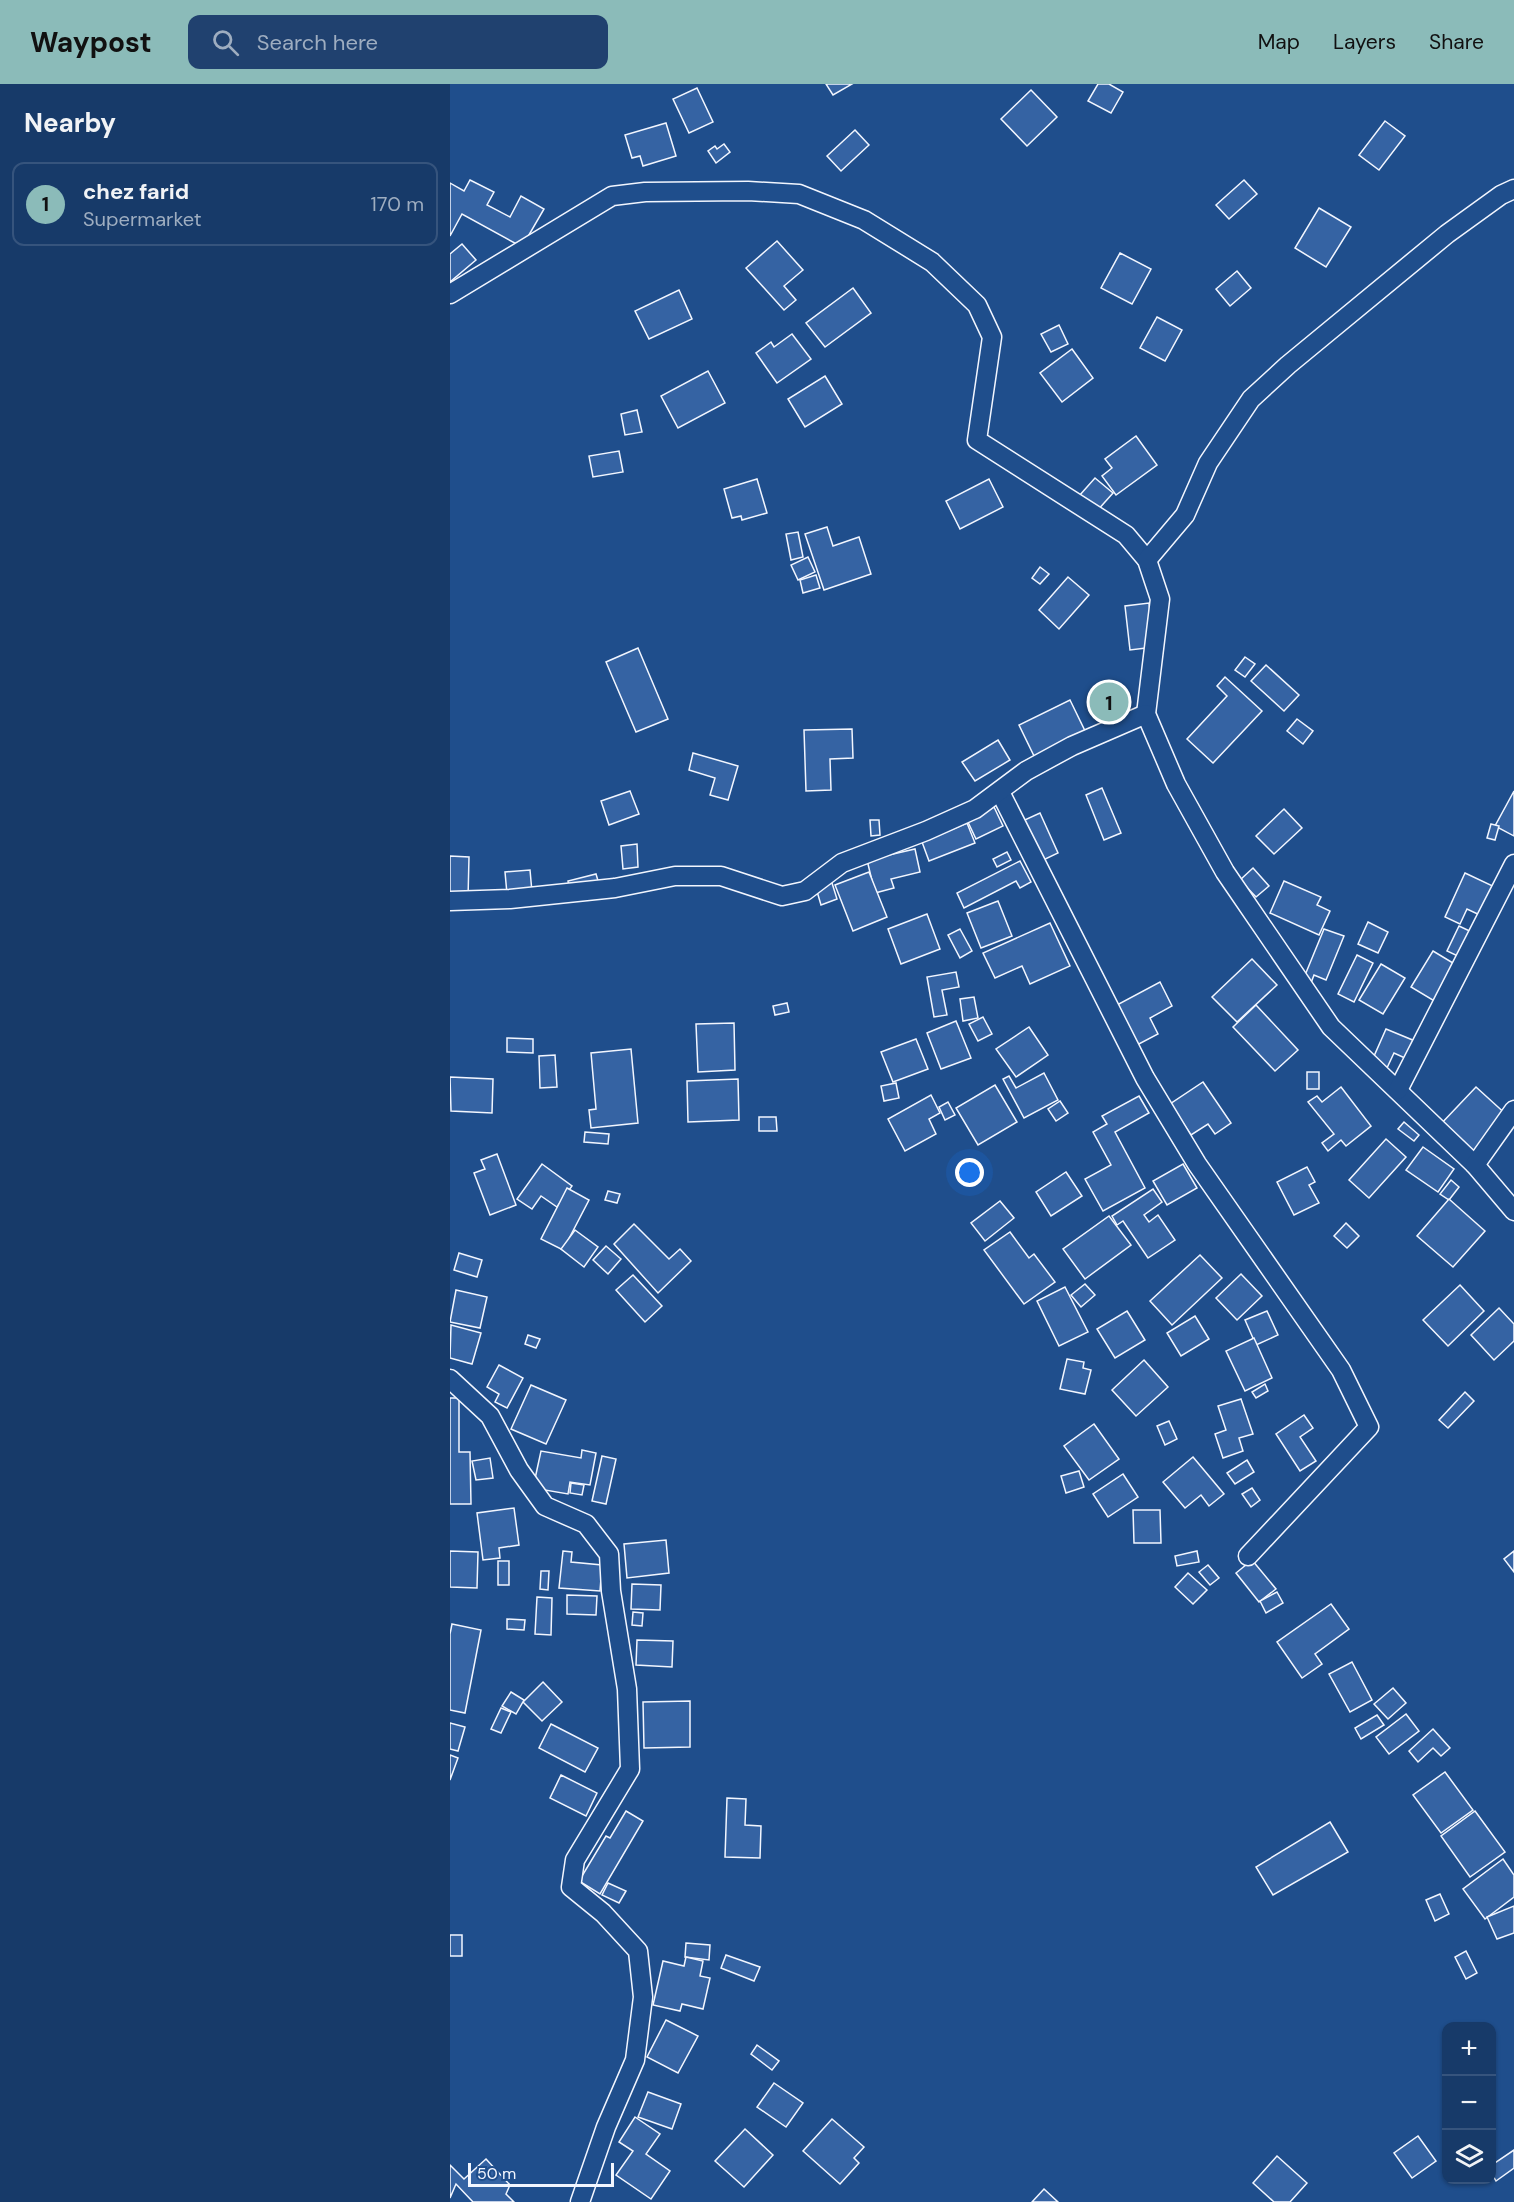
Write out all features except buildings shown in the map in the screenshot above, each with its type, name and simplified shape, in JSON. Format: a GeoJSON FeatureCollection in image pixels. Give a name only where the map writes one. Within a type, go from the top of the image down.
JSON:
{"type":"FeatureCollection","features":[{"type":"Feature","properties":{"kind":"street"},"geometry":{"type":"LineString","coordinates":[[1147,560],[1185,514],[1208,463],[1251,399],[1288,365],[1447,234],[1514,189]]}},
{"type":"Feature","properties":{"kind":"street"},"geometry":{"type":"LineString","coordinates":[[450,294],[612,196],[645,192],[748,191],[799,194],[864,220],[932,262],[977,305],[992,337],[981,398],[977,440],[1126,535],[1147,560],[1160,599],[1146,714],[1176,784],[1225,872],[1331,1027],[1474,1165],[1514,1210]]}},
{"type":"Feature","properties":{"kind":"street"},"geometry":{"type":"LineString","coordinates":[[450,901],[510,900],[615,888],[675,876],[721,876],[782,896],[805,891],[842,863],[926,831],[975,809],[1026,771],[1146,714]]}},
{"type":"Feature","properties":{"kind":"street"},"geometry":{"type":"LineString","coordinates":[[1000,792],[1145,1078],[1197,1164],[1341,1370],[1368,1427],[1248,1556]]}},
{"type":"Feature","properties":{"kind":"street"},"geometry":{"type":"LineString","coordinates":[[1398,1090],[1514,864]]}},
{"type":"Feature","properties":{"kind":"street"},"geometry":{"type":"LineString","coordinates":[[1474,1165],[1514,1110]]}},
{"type":"Feature","properties":{"kind":"street"},"geometry":{"type":"LineString","coordinates":[[450,1379],[490,1416],[519,1470],[545,1506],[586,1524],[609,1554],[611,1591],[627,1689],[630,1769],[575,1860],[571,1887],[603,1913],[638,1951],[643,1997],[635,2060],[606,2127],[580,2202]]}},
{"type":"Feature","properties":{"kind":"place","name":"chez farid"},"geometry":{"type":"Point","coordinates":[1109,702]}}]}
